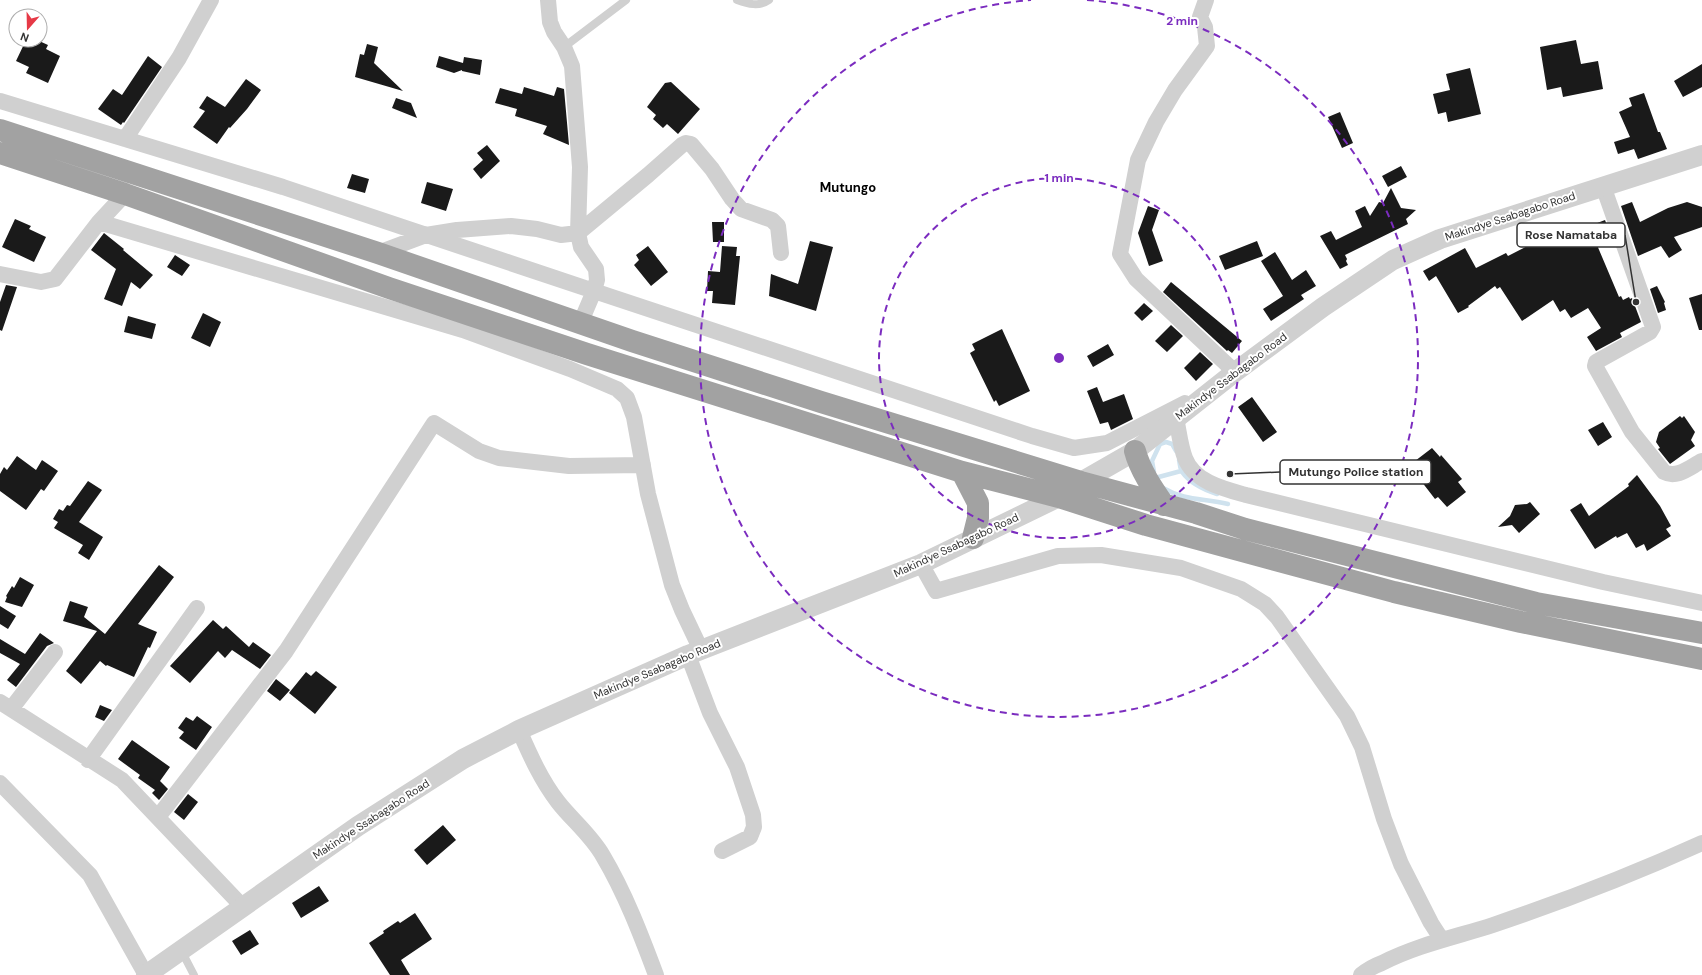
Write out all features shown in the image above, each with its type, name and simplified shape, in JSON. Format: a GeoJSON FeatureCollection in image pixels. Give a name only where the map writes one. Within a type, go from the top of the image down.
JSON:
{"type":"FeatureCollection","features":[{"type":"Feature","properties":{"kind":"highway"},"geometry":{"type":"LineString","coordinates":[[0,130],[378,252],[580,324],[821,402],[1081,482],[1196,513],[1245,529],[1536,603],[1702,633]]}},
{"type":"Feature","properties":{"kind":"highway"},"geometry":{"type":"LineString","coordinates":[[0,153],[125,194],[389,288],[572,349],[962,472],[1059,497],[1146,526],[1394,592],[1521,622],[1702,659]]}},
{"type":"Feature","properties":{"kind":"highway"},"geometry":{"type":"LineString","coordinates":[[1135,451],[1137,459],[1164,505]]}},
{"type":"Feature","properties":{"kind":"highway"},"geometry":{"type":"LineString","coordinates":[[962,472],[978,503],[978,518],[973,538]]}},
{"type":"Feature","properties":{"kind":"street"},"geometry":{"type":"LineString","coordinates":[[125,139],[179,58],[211,0]]}},
{"type":"Feature","properties":{"kind":"street"},"geometry":{"type":"LineString","coordinates":[[548,0],[550,22],[554,32],[564,47],[572,66],[580,167],[578,233],[581,247],[596,269],[597,280],[580,324]]}},
{"type":"Feature","properties":{"kind":"street"},"geometry":{"type":"LineString","coordinates":[[1206,0],[1200,17],[1205,27],[1207,46],[1175,90],[1156,122],[1138,160],[1120,254],[1136,279],[1235,372]]}},
{"type":"Feature","properties":{"kind":"street"},"geometry":{"type":"LineString","coordinates":[[0,101],[283,187],[1032,436],[1074,448],[1107,443],[1145,425],[1217,386]]}},
{"type":"Feature","properties":{"kind":"street"},"geometry":{"type":"LineString","coordinates":[[378,252],[426,235],[511,226],[537,229],[561,235],[578,233],[686,143],[691,144],[712,169],[741,209],[772,220],[778,226],[780,253]]}},
{"type":"Feature","properties":{"kind":"street","name":"Makindye Ssabagabo Road"},"geometry":{"type":"LineString","coordinates":[[146,975],[242,906],[358,826],[463,759],[519,730],[694,652],[920,564],[1059,497],[1081,482],[1135,451],[1235,372],[1323,307],[1393,260],[1440,239],[1702,155]]}},
{"type":"Feature","properties":{"kind":"street"},"geometry":{"type":"LineString","coordinates":[[1603,186],[1653,327],[1650,332],[1596,362],[1595,366],[1632,432],[1664,472],[1670,475],[1675,475],[1702,461]]}},
{"type":"Feature","properties":{"kind":"street"},"geometry":{"type":"LineString","coordinates":[[0,274],[41,282],[56,279],[99,222],[125,194]]}},
{"type":"Feature","properties":{"kind":"street"},"geometry":{"type":"LineString","coordinates":[[99,222],[463,330],[570,369],[617,389],[627,398],[634,417],[648,494],[672,585],[682,610],[710,713],[737,767],[753,815],[754,827],[750,837],[722,851]]}},
{"type":"Feature","properties":{"kind":"street"},"geometry":{"type":"LineString","coordinates":[[1176,418],[1185,459],[1196,473],[1212,485],[1277,503],[1604,582],[1702,603]]}},
{"type":"Feature","properties":{"kind":"street"},"geometry":{"type":"LineString","coordinates":[[158,817],[286,651],[434,423],[479,451],[499,458],[569,466],[643,465]]}},
{"type":"Feature","properties":{"kind":"street"},"geometry":{"type":"LineString","coordinates":[[920,564],[936,591],[1058,556],[1101,555],[1182,568],[1241,589],[1265,604],[1277,617],[1346,716],[1362,746],[1400,864],[1431,923],[1442,940]]}},
{"type":"Feature","properties":{"kind":"street"},"geometry":{"type":"LineString","coordinates":[[88,760],[196,608]]}},
{"type":"Feature","properties":{"kind":"street"},"geometry":{"type":"LineString","coordinates":[[55,652],[5,706],[88,760],[122,780],[242,906]]}},
{"type":"Feature","properties":{"kind":"street"},"geometry":{"type":"LineString","coordinates":[[519,730],[539,774],[558,802],[587,834],[603,855],[634,917],[656,975]]}},
{"type":"Feature","properties":{"kind":"street"},"geometry":{"type":"LineString","coordinates":[[0,783],[90,875],[146,975]]}},
{"type":"Feature","properties":{"kind":"street"},"geometry":{"type":"LineString","coordinates":[[1361,975],[1365,971],[1392,957],[1595,889],[1702,843]]}},
{"type":"Feature","properties":{"kind":"lane"},"geometry":{"type":"LineString","coordinates":[[564,47],[626,0]]}},
{"type":"Feature","properties":{"kind":"lane"},"geometry":{"type":"LineString","coordinates":[[737,0],[750,5],[764,4],[769,0]]}},
{"type":"Feature","properties":{"kind":"lane"},"geometry":{"type":"LineString","coordinates":[[180,950],[194,975]]}},
{"type":"Feature","properties":{"kind":"building"},"geometry":{"type":"Polygon","coordinates":[[[1576,40],[1581,64],[1598,61],[1603,89],[1563,97],[1561,87],[1547,90],[1540,47],[1576,40]]]}},
{"type":"Feature","properties":{"kind":"building"},"geometry":{"type":"Polygon","coordinates":[[[367,44],[378,47],[374,63],[403,91],[355,77],[360,54],[364,55],[367,44]]]}},
{"type":"Feature","properties":{"kind":"building"},"geometry":{"type":"Polygon","coordinates":[[[22,48],[46,48],[60,56],[48,83],[26,73],[29,67],[16,61],[22,48]]]}},
{"type":"Feature","properties":{"kind":"building"},"geometry":{"type":"Polygon","coordinates":[[[148,56],[162,67],[124,123],[123,122],[121,125],[98,109],[113,89],[122,95],[148,56]]]}},
{"type":"Feature","properties":{"kind":"building"},"geometry":{"type":"Polygon","coordinates":[[[439,56],[463,63],[464,57],[482,60],[480,75],[462,70],[454,73],[436,67],[439,56]]]}},
{"type":"Feature","properties":{"kind":"building"},"geometry":{"type":"Polygon","coordinates":[[[1702,64],[1702,87],[1683,97],[1674,81],[1702,64]]]}},
{"type":"Feature","properties":{"kind":"building"},"geometry":{"type":"Polygon","coordinates":[[[1470,68],[1481,114],[1448,122],[1446,112],[1438,114],[1433,94],[1450,90],[1446,74],[1470,68]]]}},
{"type":"Feature","properties":{"kind":"building"},"geometry":{"type":"Polygon","coordinates":[[[246,79],[261,90],[247,109],[230,128],[229,127],[217,144],[193,127],[205,111],[199,108],[207,96],[225,107],[246,79]]]}},
{"type":"Feature","properties":{"kind":"building"},"geometry":{"type":"Polygon","coordinates":[[[671,82],[700,109],[678,134],[667,124],[663,128],[653,119],[656,115],[647,107],[665,83],[671,82]]]}},
{"type":"Feature","properties":{"kind":"building"},"geometry":{"type":"Polygon","coordinates":[[[524,87],[554,96],[557,87],[564,89],[569,145],[543,134],[547,126],[515,116],[517,109],[495,103],[500,88],[522,94],[524,87]]]}},
{"type":"Feature","properties":{"kind":"building"},"geometry":{"type":"Polygon","coordinates":[[[1644,93],[1658,132],[1660,132],[1667,149],[1638,159],[1634,149],[1618,154],[1614,142],[1630,137],[1619,112],[1632,106],[1629,98],[1644,93]]]}},
{"type":"Feature","properties":{"kind":"building"},"geometry":{"type":"Polygon","coordinates":[[[396,98],[411,103],[417,118],[392,108],[396,98]]]}},
{"type":"Feature","properties":{"kind":"building"},"geometry":{"type":"Polygon","coordinates":[[[1340,112],[1353,143],[1342,148],[1328,117],[1340,112]]]}},
{"type":"Feature","properties":{"kind":"building"},"geometry":{"type":"Polygon","coordinates":[[[487,145],[500,161],[481,179],[473,169],[483,160],[477,153],[487,145]]]}},
{"type":"Feature","properties":{"kind":"building"},"geometry":{"type":"Polygon","coordinates":[[[1401,166],[1407,177],[1388,187],[1382,176],[1401,166]]]}},
{"type":"Feature","properties":{"kind":"building"},"geometry":{"type":"Polygon","coordinates":[[[352,174],[369,179],[365,193],[347,188],[352,174]]]}},
{"type":"Feature","properties":{"kind":"building"},"geometry":{"type":"Polygon","coordinates":[[[427,182],[453,189],[446,211],[421,203],[427,182]]]}},
{"type":"Feature","properties":{"kind":"building"},"geometry":{"type":"Polygon","coordinates":[[[1391,188],[1401,208],[1416,210],[1406,219],[1408,224],[1345,255],[1348,265],[1340,269],[1320,236],[1331,231],[1336,240],[1362,227],[1355,211],[1365,206],[1370,216],[1379,202],[1383,203],[1391,188]]]}},
{"type":"Feature","properties":{"kind":"building"},"geometry":{"type":"Polygon","coordinates":[[[1632,202],[1640,222],[1668,208],[1687,202],[1702,207],[1702,227],[1674,237],[1682,250],[1669,258],[1661,246],[1638,256],[1621,206],[1632,202]]]}},
{"type":"Feature","properties":{"kind":"building"},"geometry":{"type":"Polygon","coordinates":[[[1148,206],[1159,210],[1152,230],[1163,261],[1149,266],[1138,233],[1148,206]]]}},
{"type":"Feature","properties":{"kind":"building"},"geometry":{"type":"Polygon","coordinates":[[[15,219],[31,226],[29,229],[46,237],[34,262],[2,247],[15,219]]]}},
{"type":"Feature","properties":{"kind":"building"},"geometry":{"type":"Polygon","coordinates":[[[1605,220],[1612,239],[1597,245],[1619,297],[1621,296],[1623,300],[1629,297],[1630,299],[1632,298],[1641,322],[1620,333],[1622,337],[1596,351],[1587,337],[1601,328],[1588,308],[1571,318],[1565,309],[1560,312],[1553,300],[1522,321],[1500,287],[1497,289],[1495,286],[1468,306],[1469,307],[1458,313],[1436,276],[1429,281],[1423,271],[1465,248],[1476,268],[1506,253],[1508,256],[1555,232],[1561,244],[1588,231],[1587,227],[1605,220]]]}},
{"type":"Feature","properties":{"kind":"building"},"geometry":{"type":"Polygon","coordinates":[[[712,222],[724,222],[724,242],[713,242],[712,222]]]}},
{"type":"Feature","properties":{"kind":"building"},"geometry":{"type":"Polygon","coordinates":[[[104,233],[153,275],[140,289],[131,282],[122,306],[104,299],[116,269],[91,250],[104,233]]]}},
{"type":"Feature","properties":{"kind":"building"},"geometry":{"type":"Polygon","coordinates":[[[810,241],[833,247],[816,311],[769,296],[771,274],[798,284],[810,241]]]}},
{"type":"Feature","properties":{"kind":"building"},"geometry":{"type":"Polygon","coordinates":[[[1257,241],[1263,256],[1225,270],[1219,256],[1257,241]]]}},
{"type":"Feature","properties":{"kind":"building"},"geometry":{"type":"Polygon","coordinates":[[[648,246],[668,272],[651,286],[634,265],[639,260],[636,255],[648,246]]]}},
{"type":"Feature","properties":{"kind":"building"},"geometry":{"type":"Polygon","coordinates":[[[722,246],[737,247],[736,256],[740,256],[735,305],[712,303],[713,291],[707,291],[708,271],[720,272],[722,246]]]}},
{"type":"Feature","properties":{"kind":"building"},"geometry":{"type":"Polygon","coordinates":[[[1275,252],[1292,280],[1306,270],[1316,286],[1301,295],[1304,299],[1271,321],[1263,309],[1283,296],[1261,261],[1275,252]]]}},
{"type":"Feature","properties":{"kind":"building"},"geometry":{"type":"Polygon","coordinates":[[[175,255],[190,265],[182,276],[167,267],[175,255]]]}},
{"type":"Feature","properties":{"kind":"building"},"geometry":{"type":"Polygon","coordinates":[[[1171,282],[1242,341],[1232,353],[1228,350],[1227,351],[1163,292],[1171,282]]]}},
{"type":"Feature","properties":{"kind":"building"},"geometry":{"type":"Polygon","coordinates":[[[6,285],[17,287],[2,331],[0,330],[0,302],[6,285]]]}},
{"type":"Feature","properties":{"kind":"building"},"geometry":{"type":"Polygon","coordinates":[[[1657,286],[1665,302],[1666,310],[1658,313],[1650,289],[1657,286]]]}},
{"type":"Feature","properties":{"kind":"building"},"geometry":{"type":"Polygon","coordinates":[[[1702,294],[1702,330],[1699,330],[1689,298],[1702,294]]]}},
{"type":"Feature","properties":{"kind":"building"},"geometry":{"type":"Polygon","coordinates":[[[1144,303],[1153,311],[1142,321],[1134,313],[1144,303]]]}},
{"type":"Feature","properties":{"kind":"building"},"geometry":{"type":"Polygon","coordinates":[[[203,313],[221,322],[210,347],[191,338],[203,313]]]}},
{"type":"Feature","properties":{"kind":"building"},"geometry":{"type":"Polygon","coordinates":[[[128,316],[156,324],[152,339],[124,332],[128,316]]]}},
{"type":"Feature","properties":{"kind":"building"},"geometry":{"type":"Polygon","coordinates":[[[1171,325],[1183,336],[1167,352],[1155,341],[1171,325]]]}},
{"type":"Feature","properties":{"kind":"building"},"geometry":{"type":"Polygon","coordinates":[[[1002,329],[1030,391],[999,406],[996,400],[994,402],[970,353],[975,350],[972,344],[1002,329]]]}},
{"type":"Feature","properties":{"kind":"building"},"geometry":{"type":"Polygon","coordinates":[[[1108,344],[1114,355],[1093,367],[1087,356],[1108,344]]]}},
{"type":"Feature","properties":{"kind":"building"},"geometry":{"type":"Polygon","coordinates":[[[1200,352],[1213,364],[1196,381],[1184,368],[1200,352]]]}},
{"type":"Feature","properties":{"kind":"building"},"geometry":{"type":"Polygon","coordinates":[[[1097,387],[1103,402],[1124,394],[1133,419],[1111,430],[1108,422],[1100,424],[1087,391],[1097,387]]]}},
{"type":"Feature","properties":{"kind":"building"},"geometry":{"type":"Polygon","coordinates":[[[1252,397],[1277,432],[1263,442],[1238,407],[1252,397]]]}},
{"type":"Feature","properties":{"kind":"building"},"geometry":{"type":"Polygon","coordinates":[[[1680,416],[1682,418],[1684,416],[1695,432],[1691,440],[1695,446],[1670,464],[1658,449],[1660,448],[1656,442],[1659,432],[1680,416]]]}},
{"type":"Feature","properties":{"kind":"building"},"geometry":{"type":"Polygon","coordinates":[[[1603,422],[1612,437],[1598,446],[1588,430],[1603,422]]]}},
{"type":"Feature","properties":{"kind":"building"},"geometry":{"type":"Polygon","coordinates":[[[1432,448],[1440,457],[1441,455],[1462,479],[1458,482],[1466,492],[1447,507],[1438,497],[1435,499],[1418,477],[1422,474],[1416,467],[1419,465],[1415,461],[1432,448]]]}},
{"type":"Feature","properties":{"kind":"building"},"geometry":{"type":"Polygon","coordinates":[[[17,456],[36,470],[42,460],[58,471],[44,491],[41,489],[26,510],[0,491],[0,474],[4,467],[7,470],[17,456]]]}},
{"type":"Feature","properties":{"kind":"building"},"geometry":{"type":"Polygon","coordinates":[[[1295,463],[1302,475],[1288,483],[1280,471],[1295,463]]]}},
{"type":"Feature","properties":{"kind":"building"},"geometry":{"type":"Polygon","coordinates":[[[1637,475],[1660,506],[1671,526],[1666,529],[1671,536],[1647,551],[1644,544],[1636,548],[1627,533],[1617,538],[1616,536],[1595,549],[1570,510],[1581,503],[1589,516],[1629,486],[1628,484],[1637,475]]]}},
{"type":"Feature","properties":{"kind":"building"},"geometry":{"type":"Polygon","coordinates":[[[88,481],[102,490],[79,522],[103,537],[89,560],[78,553],[83,545],[54,528],[58,522],[53,519],[59,509],[63,511],[67,505],[70,506],[88,481]]]}},
{"type":"Feature","properties":{"kind":"building"},"geometry":{"type":"Polygon","coordinates":[[[1530,502],[1540,514],[1519,533],[1512,525],[1498,527],[1510,516],[1515,505],[1527,504],[1530,502]]]}},
{"type":"Feature","properties":{"kind":"building"},"geometry":{"type":"Polygon","coordinates":[[[159,565],[174,577],[138,624],[157,632],[134,677],[107,665],[106,666],[100,661],[81,684],[66,671],[97,631],[63,621],[70,601],[88,607],[84,617],[105,634],[159,565]]]}},
{"type":"Feature","properties":{"kind":"building"},"geometry":{"type":"Polygon","coordinates":[[[20,577],[34,585],[22,607],[5,602],[6,596],[12,586],[14,588],[20,577]]]}},
{"type":"Feature","properties":{"kind":"building"},"geometry":{"type":"Polygon","coordinates":[[[0,606],[16,616],[8,629],[0,624],[0,606]]]}},
{"type":"Feature","properties":{"kind":"building"},"geometry":{"type":"Polygon","coordinates":[[[213,620],[223,629],[226,626],[249,647],[253,642],[271,655],[260,669],[232,650],[225,658],[218,651],[190,683],[170,666],[213,620]]]}},
{"type":"Feature","properties":{"kind":"building"},"geometry":{"type":"Polygon","coordinates":[[[40,633],[54,643],[47,646],[16,687],[7,680],[20,664],[0,653],[0,639],[25,654],[40,633]]]}},
{"type":"Feature","properties":{"kind":"building"},"geometry":{"type":"Polygon","coordinates":[[[316,671],[337,687],[315,714],[289,693],[306,672],[311,676],[316,671]]]}},
{"type":"Feature","properties":{"kind":"building"},"geometry":{"type":"Polygon","coordinates":[[[276,679],[290,690],[280,701],[267,691],[276,679]]]}},
{"type":"Feature","properties":{"kind":"building"},"geometry":{"type":"Polygon","coordinates":[[[100,705],[112,710],[104,721],[95,717],[100,705]]]}},
{"type":"Feature","properties":{"kind":"building"},"geometry":{"type":"Polygon","coordinates":[[[197,716],[212,727],[196,750],[179,738],[184,732],[178,728],[186,717],[193,721],[197,716]]]}},
{"type":"Feature","properties":{"kind":"building"},"geometry":{"type":"Polygon","coordinates":[[[132,740],[170,767],[160,781],[168,789],[159,800],[152,793],[155,790],[138,778],[140,775],[118,759],[132,740]]]}},
{"type":"Feature","properties":{"kind":"building"},"geometry":{"type":"Polygon","coordinates":[[[188,794],[198,802],[184,820],[174,812],[188,794]]]}},
{"type":"Feature","properties":{"kind":"building"},"geometry":{"type":"Polygon","coordinates":[[[443,825],[456,840],[427,865],[414,850],[443,825]]]}},
{"type":"Feature","properties":{"kind":"building"},"geometry":{"type":"Polygon","coordinates":[[[319,886],[329,901],[301,918],[292,903],[319,886]]]}},
{"type":"Feature","properties":{"kind":"building"},"geometry":{"type":"Polygon","coordinates":[[[415,913],[432,939],[401,960],[410,975],[390,975],[369,943],[398,921],[400,923],[415,913]]]}},
{"type":"Feature","properties":{"kind":"building"},"geometry":{"type":"Polygon","coordinates":[[[250,930],[259,944],[241,955],[232,941],[250,930]]]}},
{"type":"Feature","properties":{"kind":"waterway"},"geometry":{"type":"LineString","coordinates":[[1154,472],[1152,461],[1160,444],[1166,442],[1172,444],[1176,451]]}},
{"type":"Feature","properties":{"kind":"waterway"},"geometry":{"type":"LineString","coordinates":[[1179,460],[1181,471],[1189,480],[1202,488],[1217,494]]}},
{"type":"Feature","properties":{"kind":"waterway"},"geometry":{"type":"LineString","coordinates":[[1155,478],[1181,471]]}},
{"type":"Feature","properties":{"kind":"waterway"},"geometry":{"type":"LineString","coordinates":[[1163,488],[1187,497],[1228,504]]}},
{"type":"Feature","properties":{"kind":"place","name":"Rose Namataba"},"geometry":{"type":"Point","coordinates":[1636,302]}},
{"type":"Feature","properties":{"kind":"place","name":"Mutungo Police station"},"geometry":{"type":"Point","coordinates":[1230,474]}},
{"type":"Feature","properties":{"kind":"district","name":"Mutungo"},"geometry":{"type":"Point","coordinates":[848,187]}}]}
